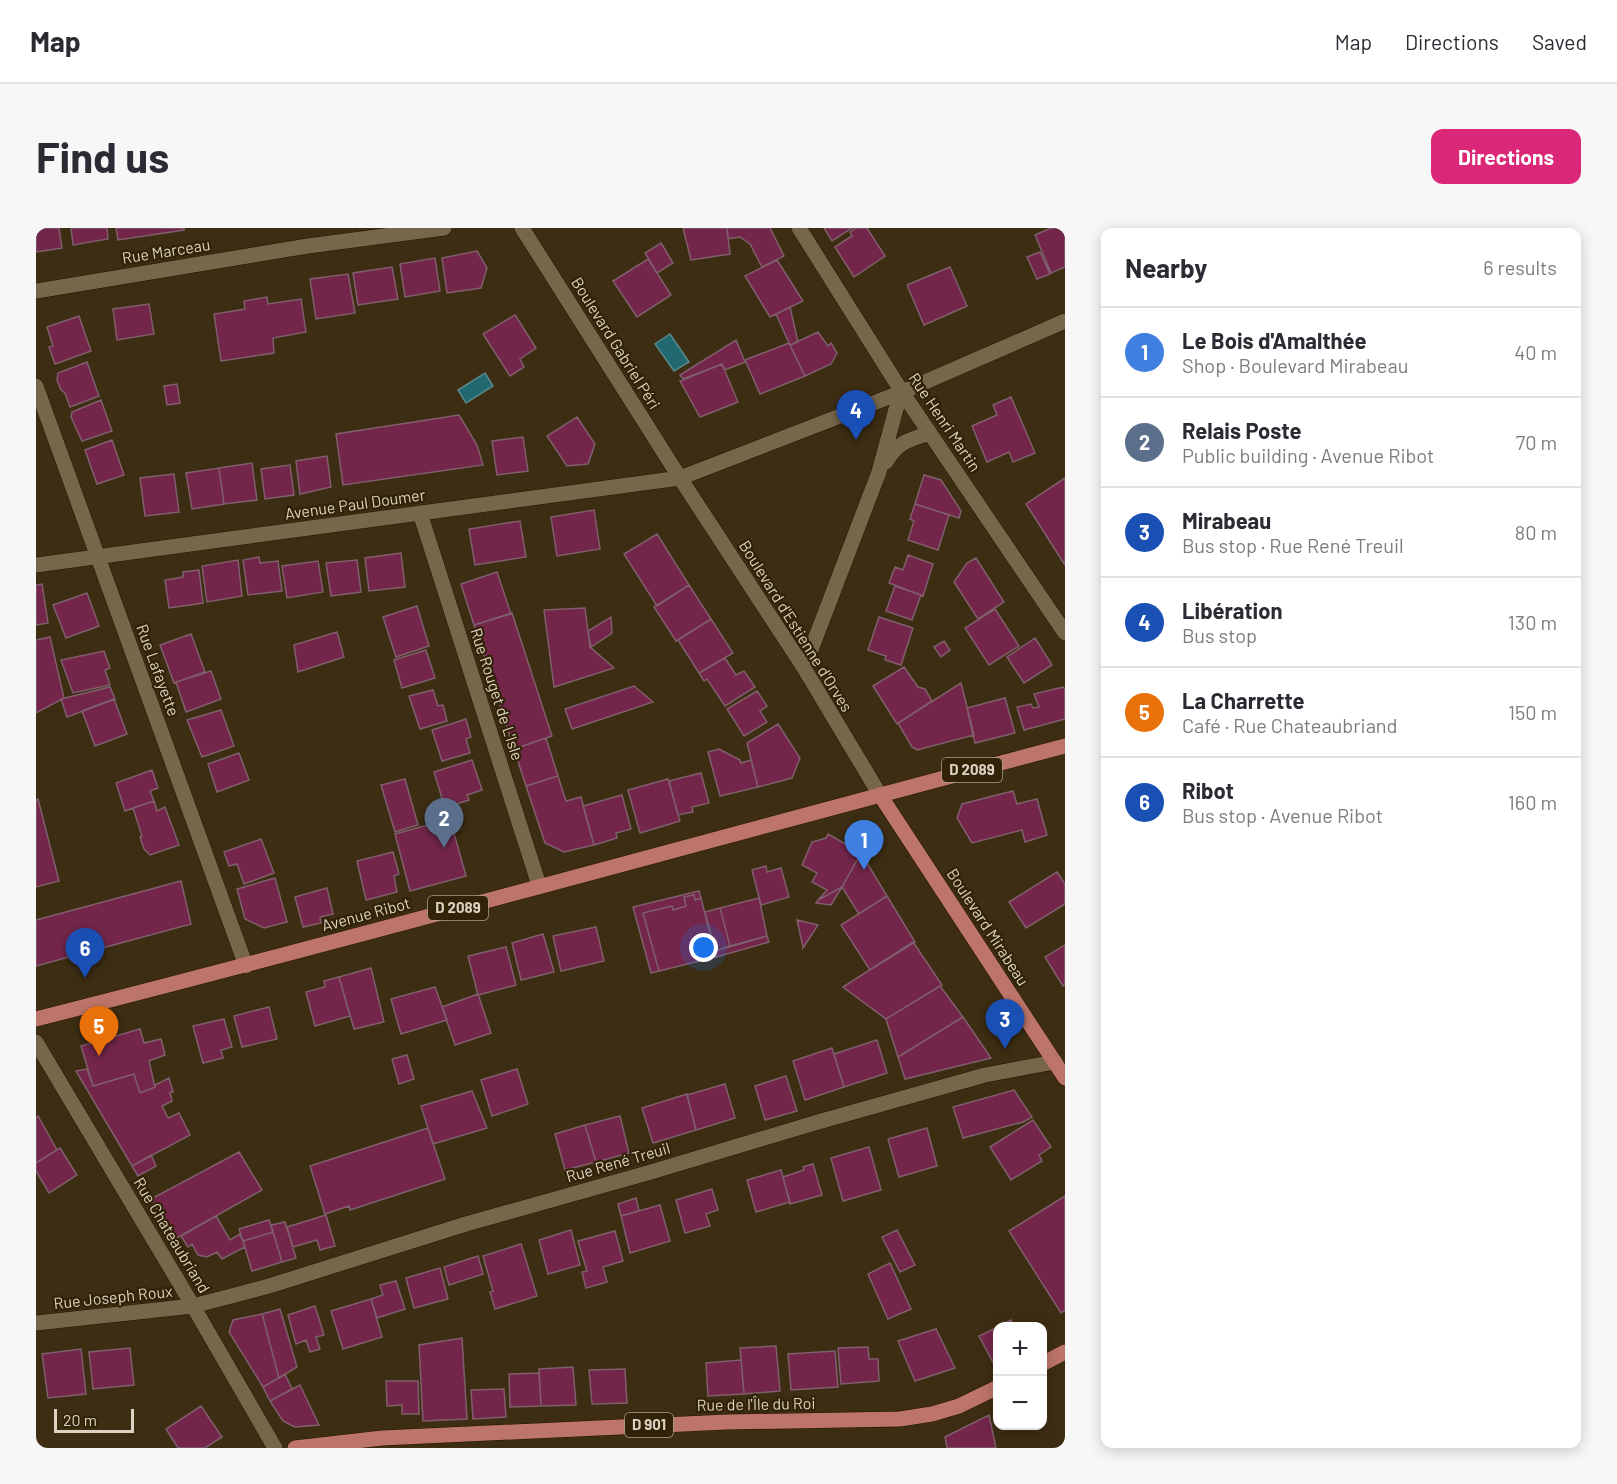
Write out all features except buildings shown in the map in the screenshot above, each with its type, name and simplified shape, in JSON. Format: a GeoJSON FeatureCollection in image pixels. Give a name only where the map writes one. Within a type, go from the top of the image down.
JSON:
{"type":"FeatureCollection","features":[{"type":"Feature","properties":{"kind":"main road","name":"D 2089"},"geometry":{"type":"LineString","coordinates":[[880,795],[1065,746]]}},
{"type":"Feature","properties":{"kind":"main road","name":"Avenue Ribot"},"geometry":{"type":"LineString","coordinates":[[36,1019],[246,966],[539,885],[880,795]]}},
{"type":"Feature","properties":{"kind":"main road","name":"Boulevard Mirabeau"},"geometry":{"type":"LineString","coordinates":[[880,795],[1065,1078]]}},
{"type":"Feature","properties":{"kind":"main road"},"geometry":{"type":"LineString","coordinates":[[1047,1361],[1065,1352]]}},
{"type":"Feature","properties":{"kind":"main road","name":"Rue de l'Île du Roi"},"geometry":{"type":"LineString","coordinates":[[295,1448],[406,1437],[727,1422],[900,1419],[932,1414],[959,1406],[993,1389]]}},
{"type":"Feature","properties":{"kind":"street","name":"Rue Marceau"},"geometry":{"type":"LineString","coordinates":[[36,291],[308,246],[444,228]]}},
{"type":"Feature","properties":{"kind":"street","name":"Boulevard Gabriel Péri"},"geometry":{"type":"LineString","coordinates":[[522,228],[680,478]]}},
{"type":"Feature","properties":{"kind":"street","name":"Rue Henri Martin"},"geometry":{"type":"LineString","coordinates":[[799,228],[902,392],[1065,633]]}},
{"type":"Feature","properties":{"kind":"street","name":"Avenue Paul Doumer"},"geometry":{"type":"LineString","coordinates":[[36,565],[680,478],[902,392],[1065,321]]}},
{"type":"Feature","properties":{"kind":"street","name":"Rue Lafayette"},"geometry":{"type":"LineString","coordinates":[[36,386],[246,966]]}},
{"type":"Feature","properties":{"kind":"street"},"geometry":{"type":"LineString","coordinates":[[804,668],[879,472],[902,392]]}},
{"type":"Feature","properties":{"kind":"street"},"geometry":{"type":"LineString","coordinates":[[879,472],[894,448],[903,442],[930,433]]}},
{"type":"Feature","properties":{"kind":"street","name":"Boulevard d'Estienne d'Orves"},"geometry":{"type":"LineString","coordinates":[[680,478],[804,668],[880,795]]}},
{"type":"Feature","properties":{"kind":"street","name":"Rue Rouget de L'Isle"},"geometry":{"type":"LineString","coordinates":[[420,513],[539,885]]}},
{"type":"Feature","properties":{"kind":"street","name":"Rue Chateaubriand"},"geometry":{"type":"LineString","coordinates":[[36,1041],[274,1448]]}},
{"type":"Feature","properties":{"kind":"street","name":"Rue René Treuil"},"geometry":{"type":"LineString","coordinates":[[193,1306],[270,1286],[466,1224],[818,1122],[985,1075],[1055,1062]]}},
{"type":"Feature","properties":{"kind":"street","name":"Rue Joseph Roux"},"geometry":{"type":"LineString","coordinates":[[36,1323],[193,1306]]}},
{"type":"Feature","properties":{"kind":"water"},"geometry":{"type":"Polygon","coordinates":[[[670,334],[689,362],[674,371],[655,344],[670,334]]]}},
{"type":"Feature","properties":{"kind":"water"},"geometry":{"type":"Polygon","coordinates":[[[485,373],[493,386],[466,403],[458,390],[485,373]]]}},
{"type":"Feature","properties":{"kind":"place","name":"Libération"},"geometry":{"type":"Point","coordinates":[856,440]}},
{"type":"Feature","properties":{"kind":"place","name":"Relais Poste"},"geometry":{"type":"Point","coordinates":[444,848]}},
{"type":"Feature","properties":{"kind":"place","name":"Le Bois d'Amalthée"},"geometry":{"type":"Point","coordinates":[864,870]}},
{"type":"Feature","properties":{"kind":"place","name":"Ribot"},"geometry":{"type":"Point","coordinates":[85,978]}},
{"type":"Feature","properties":{"kind":"place","name":"Mirabeau"},"geometry":{"type":"Point","coordinates":[1005,1049]}},
{"type":"Feature","properties":{"kind":"place","name":"La Charrette"},"geometry":{"type":"Point","coordinates":[99,1056]}}]}
